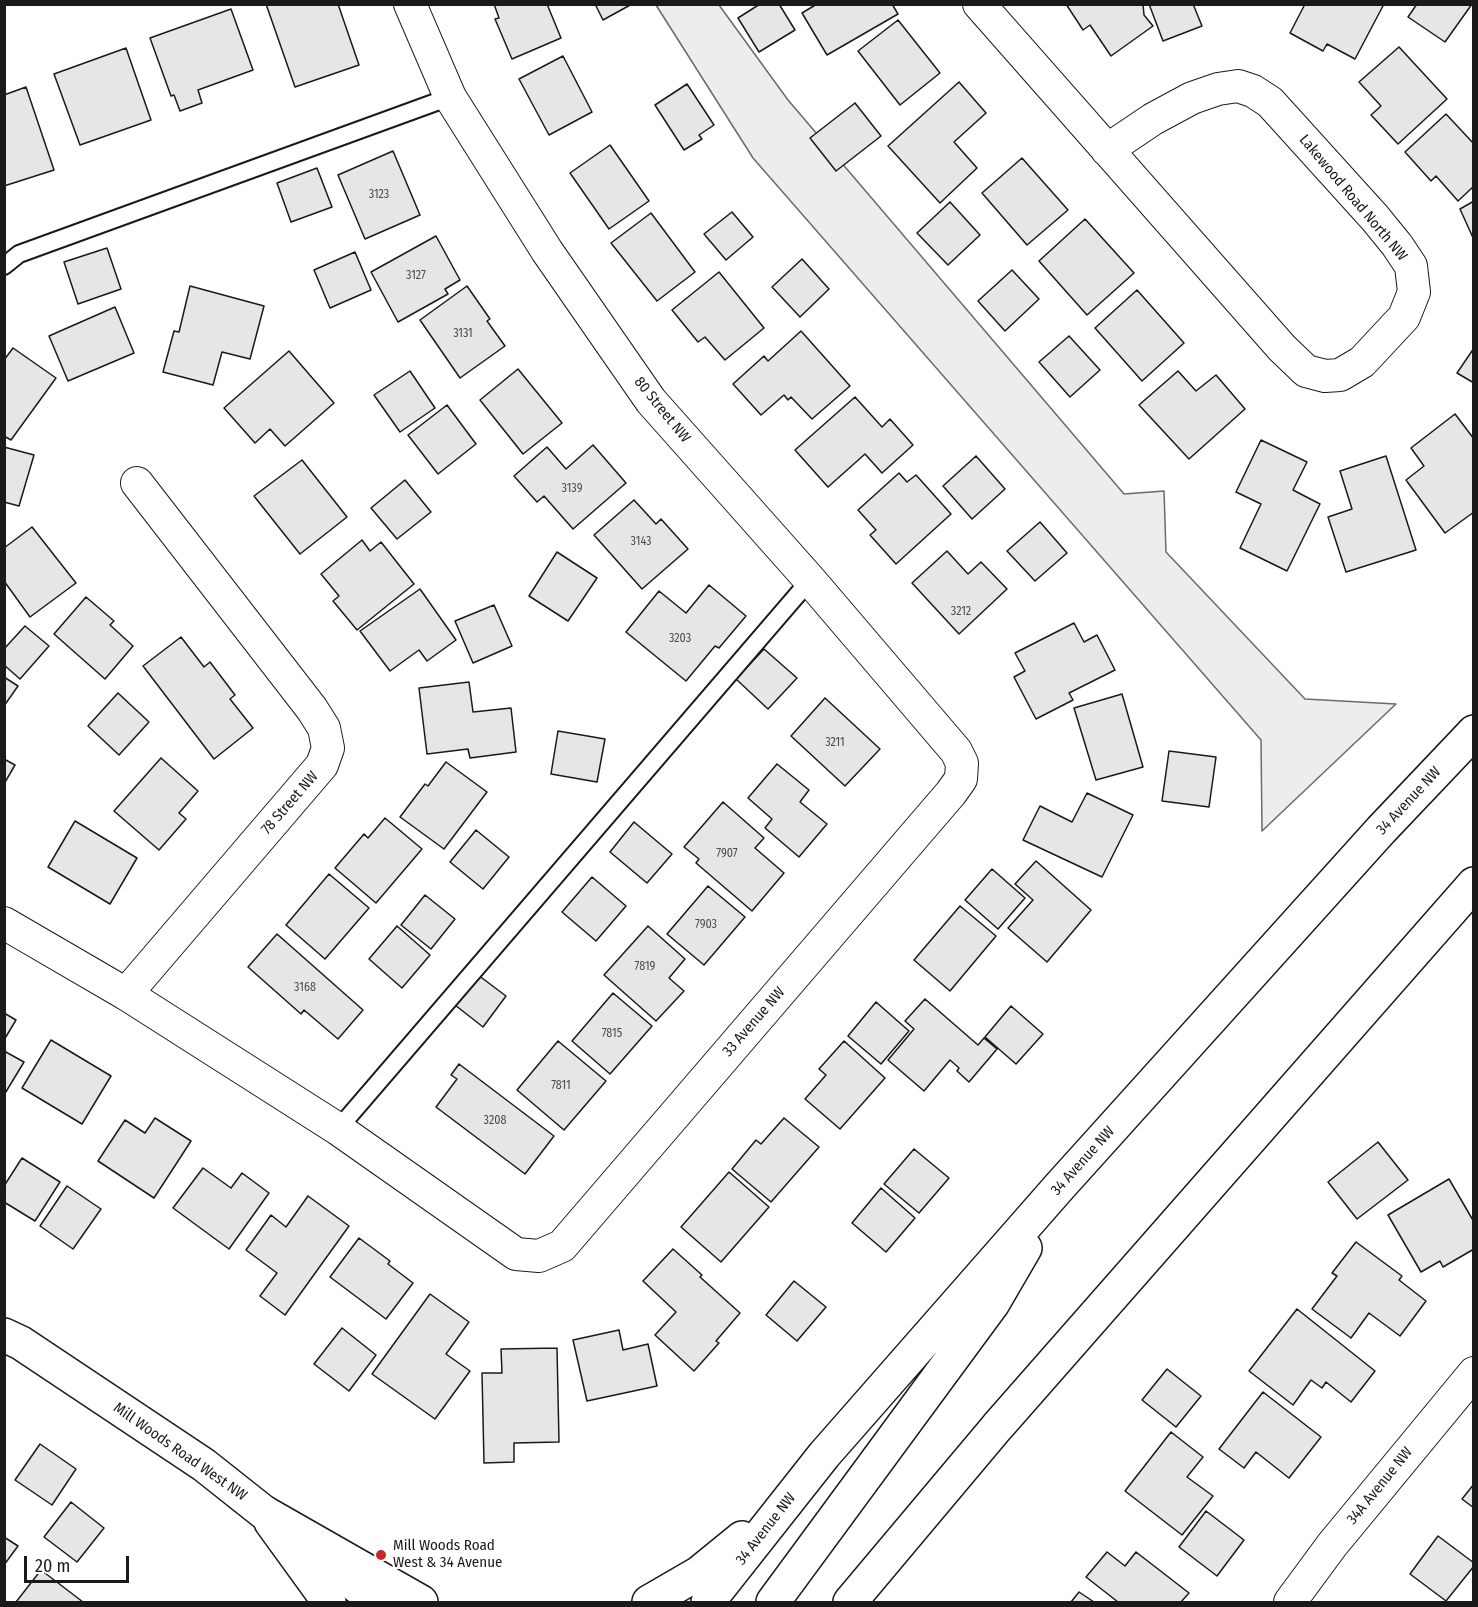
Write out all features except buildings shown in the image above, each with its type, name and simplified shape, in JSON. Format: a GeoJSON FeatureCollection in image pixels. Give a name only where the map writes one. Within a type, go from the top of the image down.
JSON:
{"type":"FeatureCollection","features":[{"type":"Feature","properties":{"kind":"main road","name":"34 Avenue NW"},"geometry":{"type":"LineString","coordinates":[[708,1602],[824,1455],[1060,1186],[1381,830],[1473,732]]}},
{"type":"Feature","properties":{"kind":"main road"},"geometry":{"type":"LineString","coordinates":[[850,1602],[1005,1418],[1473,884]]}},
{"type":"Feature","properties":{"kind":"main road"},"geometry":{"type":"LineString","coordinates":[[772,1602],[993,1303],[1060,1186]]}},
{"type":"Feature","properties":{"kind":"main road","name":"Mill Woods Road West NW"},"geometry":{"type":"LineString","coordinates":[[4,1335],[21,1343],[204,1465],[377,1602]]}},
{"type":"Feature","properties":{"kind":"main road"},"geometry":{"type":"LineString","coordinates":[[649,1602],[699,1574],[791,1496]]}},
{"type":"Feature","properties":{"kind":"main road"},"geometry":{"type":"LineString","coordinates":[[265,1513],[329,1602]]}},
{"type":"Feature","properties":{"kind":"main road"},"geometry":{"type":"LineString","coordinates":[[265,1513],[421,1602]]}},
{"type":"Feature","properties":{"kind":"street","name":"80 Street NW"},"geometry":{"type":"LineString","coordinates":[[410,4],[450,97],[547,251],[651,401],[810,580],[956,751],[962,763],[961,779]]}},
{"type":"Feature","properties":{"kind":"street","name":"Lakewood Road North NW"},"geometry":{"type":"LineString","coordinates":[[979,4],[1107,150],[1281,348],[1306,371],[1325,376],[1340,375],[1362,362],[1404,317],[1414,292],[1411,267],[1406,259],[1375,218],[1270,102],[1253,91],[1238,86],[1218,89],[1192,98],[1153,119],[1107,150]]}},
{"type":"Feature","properties":{"kind":"street","name":"78 Street NW"},"geometry":{"type":"LineString","coordinates":[[126,994],[322,765],[328,748],[324,728],[312,709],[137,483]]}},
{"type":"Feature","properties":{"kind":"street","name":"33 Avenue NW"},"geometry":{"type":"LineString","coordinates":[[338,1129],[516,1254],[539,1256],[562,1246],[961,779]]}},
{"type":"Feature","properties":{"kind":"street"},"geometry":{"type":"LineString","coordinates":[[4,923],[126,994],[338,1129]]}},
{"type":"Feature","properties":{"kind":"street","name":"34A Avenue NW"},"geometry":{"type":"LineString","coordinates":[[1290,1602],[1332,1545],[1473,1373]]}},
{"type":"Feature","properties":{"kind":"lane"},"geometry":{"type":"LineString","coordinates":[[4,266],[19,254],[450,97]]}},
{"type":"Feature","properties":{"kind":"lane"},"geometry":{"type":"LineString","coordinates":[[338,1129],[810,580]]}},
{"type":"Feature","properties":{"kind":"shaded area"},"geometry":{"type":"Polygon","coordinates":[[[656,5],[719,5],[788,100],[1124,494],[1164,491],[1166,552],[1305,699],[1396,704],[1262,831],[1261,740],[753,158],[656,5]]]}},
{"type":"Feature","properties":{"kind":"place","name":"Mill Woods Road West & 34 Avenue"},"geometry":{"type":"Point","coordinates":[381,1555]}}]}
